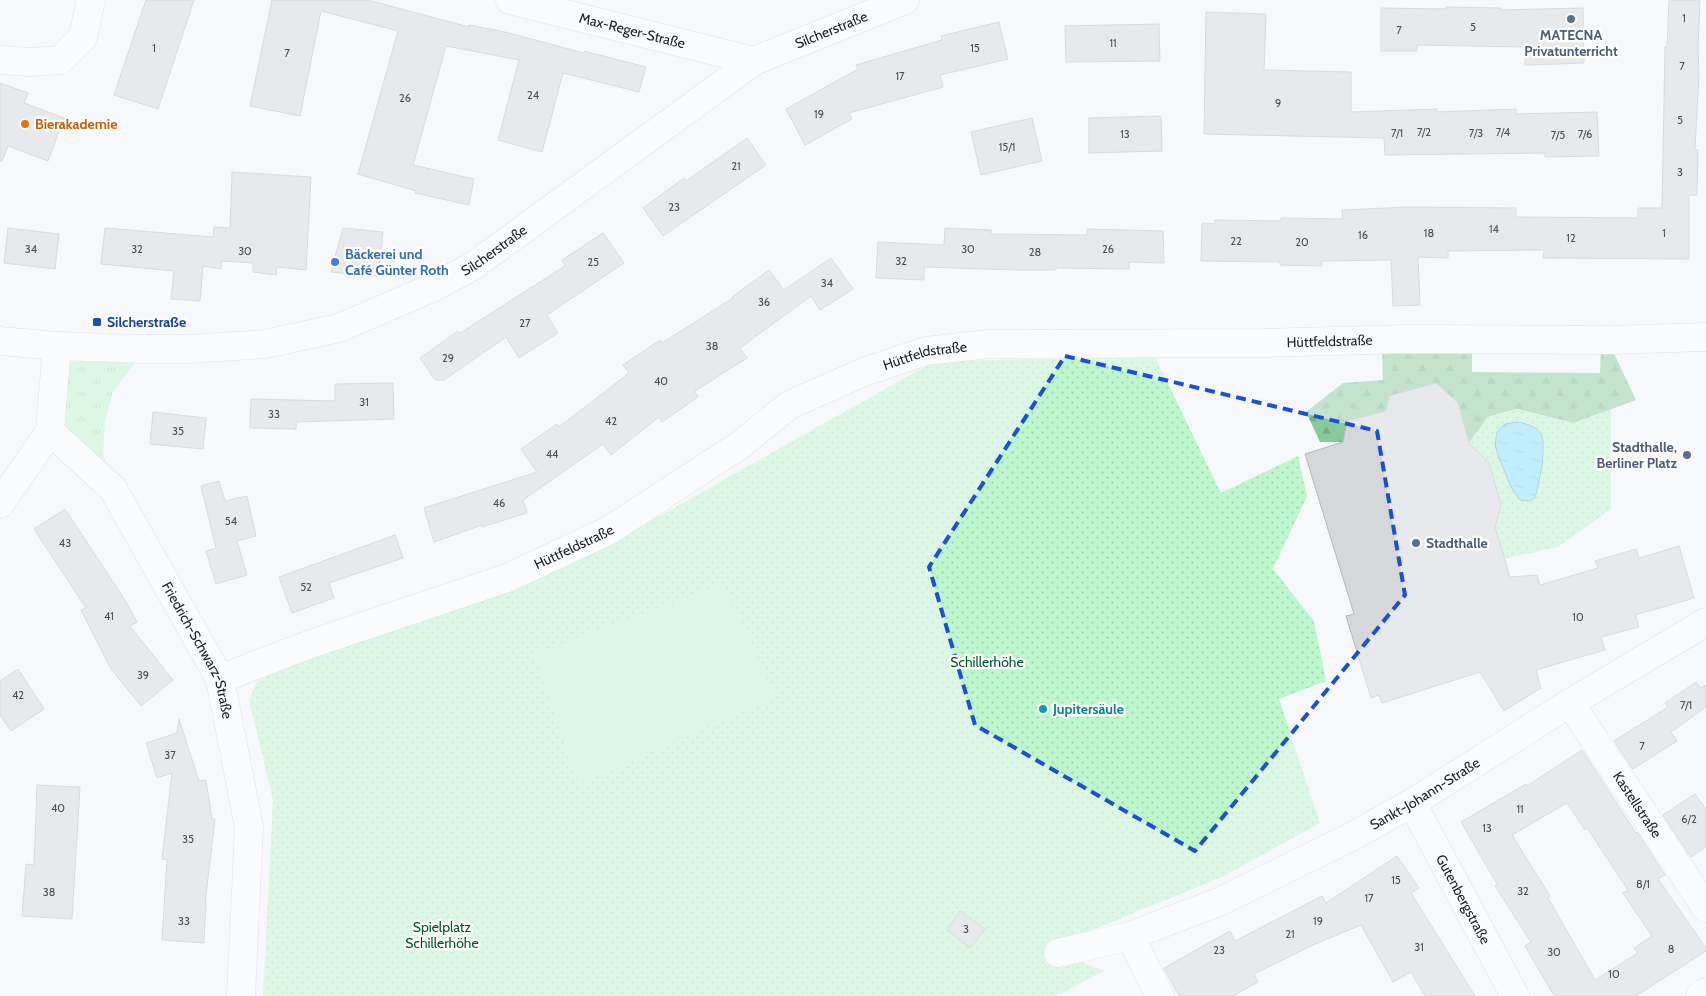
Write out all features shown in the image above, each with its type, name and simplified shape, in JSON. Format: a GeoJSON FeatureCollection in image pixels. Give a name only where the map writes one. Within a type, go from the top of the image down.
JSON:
{"type":"FeatureCollection","features":[{"type":"Feature","properties":{"kind":"street"},"geometry":{"type":"LineString","coordinates":[[0,60],[30,62],[60,60],[83,37],[91,0]]}},
{"type":"Feature","properties":{"kind":"street","name":"Max-Reger-Straße"},"geometry":{"type":"LineString","coordinates":[[510,0],[754,62]]}},
{"type":"Feature","properties":{"kind":"street","name":"Silcherstraße"},"geometry":{"type":"LineString","coordinates":[[0,341],[57,346],[145,349],[265,344],[339,328],[434,287],[473,266],[754,62],[905,0]]}},
{"type":"Feature","properties":{"kind":"street","name":"Hüttfeldstraße"},"geometry":{"type":"LineString","coordinates":[[220,680],[308,645],[516,574],[608,531],[740,445],[789,405],[864,372],[926,351],[988,344],[1264,343],[1405,339],[1706,338]]}},
{"type":"Feature","properties":{"kind":"street"},"geometry":{"type":"LineString","coordinates":[[0,504],[50,431],[57,346]]}},
{"type":"Feature","properties":{"kind":"street","name":"Friedrich-Schwarz-Straße"},"geometry":{"type":"LineString","coordinates":[[50,431],[113,489],[220,680],[248,827],[241,996]]}},
{"type":"Feature","properties":{"kind":"street","name":"Sankt-Johann-Straße"},"geometry":{"type":"LineString","coordinates":[[1058,953],[1130,936],[1221,901],[1353,836],[1412,803],[1570,703],[1706,622]]}},
{"type":"Feature","properties":{"kind":"street","name":"Kastellstraße"},"geometry":{"type":"LineString","coordinates":[[1570,703],[1706,908]]}},
{"type":"Feature","properties":{"kind":"street","name":"Gutenbergstraße"},"geometry":{"type":"LineString","coordinates":[[1412,803],[1515,996]]}},
{"type":"Feature","properties":{"kind":"street"},"geometry":{"type":"LineString","coordinates":[[1130,936],[1160,996]]}},
{"type":"Feature","properties":{"kind":"street"},"geometry":{"type":"LineString","coordinates":[[1700,996],[1706,992]]}},
{"type":"Feature","properties":{"kind":"highlighted area"},"geometry":{"type":"Polygon","coordinates":[[[1065,356],[1377,431],[1405,595],[1195,851],[975,725],[929,567],[1065,356]]]}},
{"type":"Feature","properties":{"kind":"green space"},"geometry":{"type":"Polygon","coordinates":[[[1472,345],[1472,372],[1600,373],[1601,346],[1611,347],[1636,400],[1574,423],[1517,409],[1488,417],[1469,443],[1458,403],[1436,383],[1390,396],[1386,411],[1347,421],[1343,442],[1320,442],[1306,412],[1343,383],[1383,380],[1382,347],[1472,345]]]}},
{"type":"Feature","properties":{"kind":"green space"},"geometry":{"type":"Polygon","coordinates":[[[145,349],[113,392],[105,421],[103,453],[113,489],[56,428],[61,354],[145,349]]]}},
{"type":"Feature","properties":{"kind":"green space","name":"Schillerhöhe"},"geometry":{"type":"Polygon","coordinates":[[[1155,357],[1221,493],[1298,456],[1307,496],[1273,569],[1314,621],[1326,681],[1279,699],[1320,823],[1224,876],[1085,933],[1059,953],[1104,971],[1056,996],[263,996],[273,800],[249,700],[257,682],[290,664],[608,545],[935,361],[1155,357]]]}},
{"type":"Feature","properties":{"kind":"green space"},"geometry":{"type":"Polygon","coordinates":[[[1517,409],[1574,423],[1611,409],[1611,509],[1558,547],[1504,559],[1495,527],[1501,505],[1489,463],[1469,443],[1488,417],[1517,409]]]}},
{"type":"Feature","properties":{"kind":"green space"},"geometry":{"type":"Polygon","coordinates":[[[724,584],[775,697],[580,784],[534,654],[724,584]]]}},
{"type":"Feature","properties":{"kind":"water"},"geometry":{"type":"Polygon","coordinates":[[[1516,422],[1527,424],[1536,429],[1541,434],[1543,440],[1542,466],[1535,498],[1529,501],[1520,500],[1511,487],[1495,445],[1497,432],[1505,424],[1516,422]]]}},
{"type":"Feature","properties":{"kind":"building"},"geometry":{"type":"Polygon","coordinates":[[[146,0],[194,0],[158,109],[114,95],[146,0]]]}},
{"type":"Feature","properties":{"kind":"building"},"geometry":{"type":"Polygon","coordinates":[[[272,0],[368,0],[469,27],[469,25],[501,31],[646,67],[639,92],[563,73],[542,152],[498,140],[519,60],[446,46],[413,165],[474,179],[469,205],[415,193],[416,191],[358,174],[398,31],[321,11],[300,116],[250,106],[272,0]]]}},
{"type":"Feature","properties":{"kind":"building"},"geometry":{"type":"Polygon","coordinates":[[[1669,0],[1700,0],[1695,149],[1698,150],[1697,195],[1689,195],[1689,259],[1543,258],[1544,250],[1448,251],[1448,258],[1418,257],[1420,305],[1393,306],[1391,260],[1322,261],[1322,266],[1280,265],[1280,262],[1201,261],[1202,223],[1215,224],[1215,220],[1281,221],[1281,218],[1343,219],[1342,210],[1409,207],[1516,208],[1516,217],[1638,218],[1638,208],[1662,208],[1665,47],[1667,47],[1669,0]]]}},
{"type":"Feature","properties":{"kind":"building"},"geometry":{"type":"Polygon","coordinates":[[[1446,7],[1501,8],[1501,10],[1583,8],[1584,63],[1525,65],[1525,47],[1417,45],[1417,51],[1381,51],[1381,8],[1446,9],[1446,7]]]}},
{"type":"Feature","properties":{"kind":"building"},"geometry":{"type":"Polygon","coordinates":[[[1206,12],[1266,14],[1264,70],[1351,72],[1351,112],[1437,109],[1437,112],[1516,109],[1516,114],[1597,112],[1599,156],[1545,157],[1545,153],[1385,155],[1384,138],[1204,134],[1206,12]]]}},
{"type":"Feature","properties":{"kind":"building"},"geometry":{"type":"Polygon","coordinates":[[[999,22],[1008,59],[940,75],[943,87],[849,113],[852,119],[805,145],[786,109],[858,69],[856,65],[942,40],[941,36],[999,22]]]}},
{"type":"Feature","properties":{"kind":"building"},"geometry":{"type":"Polygon","coordinates":[[[1159,24],[1160,61],[1066,62],[1065,26],[1159,24]]]}},
{"type":"Feature","properties":{"kind":"building"},"geometry":{"type":"Polygon","coordinates":[[[0,83],[28,93],[24,103],[64,118],[48,161],[8,146],[2,161],[0,161],[0,83]]]}},
{"type":"Feature","properties":{"kind":"building"},"geometry":{"type":"Polygon","coordinates":[[[1161,116],[1162,151],[1089,153],[1089,118],[1161,116]]]}},
{"type":"Feature","properties":{"kind":"building"},"geometry":{"type":"Polygon","coordinates":[[[1032,118],[1042,161],[981,175],[971,132],[1032,118]]]}},
{"type":"Feature","properties":{"kind":"building"},"geometry":{"type":"Polygon","coordinates":[[[747,138],[766,165],[663,236],[643,208],[684,178],[686,181],[747,138]]]}},
{"type":"Feature","properties":{"kind":"building"},"geometry":{"type":"Polygon","coordinates":[[[232,172],[311,177],[306,270],[277,267],[276,275],[253,272],[253,263],[222,261],[221,269],[203,266],[200,301],[171,299],[174,271],[101,264],[105,228],[213,237],[214,227],[230,228],[232,172]]]}},
{"type":"Feature","properties":{"kind":"building"},"geometry":{"type":"Polygon","coordinates":[[[8,228],[59,234],[55,269],[4,263],[8,228]]]}},
{"type":"Feature","properties":{"kind":"building"},"geometry":{"type":"Polygon","coordinates":[[[343,228],[383,232],[378,276],[331,272],[343,228]]]}},
{"type":"Feature","properties":{"kind":"building"},"geometry":{"type":"Polygon","coordinates":[[[945,228],[991,230],[991,234],[1087,235],[1087,229],[1163,231],[1164,263],[1129,262],[1129,269],[1056,268],[1056,270],[1017,270],[924,267],[924,280],[876,278],[878,242],[944,245],[945,228]]]}},
{"type":"Feature","properties":{"kind":"building"},"geometry":{"type":"Polygon","coordinates":[[[603,233],[624,263],[547,315],[558,333],[519,358],[506,337],[444,380],[435,380],[420,358],[458,331],[460,333],[565,266],[562,260],[603,233]]]}},
{"type":"Feature","properties":{"kind":"building"},"geometry":{"type":"Polygon","coordinates":[[[831,258],[853,289],[820,310],[811,296],[740,348],[747,358],[695,391],[698,397],[662,422],[659,417],[611,455],[603,444],[523,500],[527,513],[482,527],[482,525],[434,542],[424,508],[537,472],[521,449],[557,424],[559,427],[629,373],[623,365],[660,340],[662,343],[733,298],[769,270],[784,290],[831,258]]]}},
{"type":"Feature","properties":{"kind":"building"},"geometry":{"type":"Polygon","coordinates":[[[393,383],[394,419],[296,422],[296,429],[250,428],[251,399],[335,401],[335,384],[393,383]]]}},
{"type":"Feature","properties":{"kind":"building","name":"Stadthalle"},"geometry":{"type":"Polygon","coordinates":[[[1436,383],[1458,403],[1469,443],[1489,463],[1501,505],[1495,527],[1510,577],[1537,575],[1540,585],[1598,568],[1595,561],[1636,549],[1639,558],[1679,546],[1694,598],[1635,615],[1639,627],[1601,637],[1605,650],[1536,670],[1541,688],[1504,711],[1480,672],[1382,703],[1379,695],[1371,698],[1346,616],[1354,614],[1305,454],[1343,442],[1347,421],[1386,411],[1389,396],[1436,383]]]}},
{"type":"Feature","properties":{"kind":"building"},"geometry":{"type":"Polygon","coordinates":[[[153,412],[206,418],[203,449],[150,444],[153,412]]]}},
{"type":"Feature","properties":{"kind":"building"},"geometry":{"type":"Polygon","coordinates":[[[219,481],[225,501],[247,496],[256,536],[237,541],[247,575],[216,584],[206,551],[216,548],[201,486],[219,481]]]}},
{"type":"Feature","properties":{"kind":"building"},"geometry":{"type":"Polygon","coordinates":[[[65,509],[125,600],[137,622],[130,626],[173,680],[141,706],[111,669],[81,610],[86,608],[34,529],[65,509]]]}},
{"type":"Feature","properties":{"kind":"building"},"geometry":{"type":"Polygon","coordinates":[[[395,535],[403,558],[329,583],[334,598],[292,613],[279,577],[395,535]]]}},
{"type":"Feature","properties":{"kind":"building"},"geometry":{"type":"Polygon","coordinates":[[[18,669],[44,709],[11,731],[0,715],[0,681],[18,669]]]}},
{"type":"Feature","properties":{"kind":"building"},"geometry":{"type":"Polygon","coordinates":[[[1696,682],[1701,688],[1706,685],[1706,707],[1671,732],[1677,741],[1633,769],[1614,741],[1668,707],[1665,703],[1696,682]]]}},
{"type":"Feature","properties":{"kind":"building"},"geometry":{"type":"Polygon","coordinates":[[[179,719],[199,781],[206,780],[212,819],[215,819],[205,903],[204,943],[162,940],[167,860],[162,859],[172,773],[157,778],[146,743],[177,733],[179,719]]]}},
{"type":"Feature","properties":{"kind":"building"},"geometry":{"type":"Polygon","coordinates":[[[1582,750],[1665,875],[1658,879],[1706,948],[1706,951],[1636,996],[1554,996],[1525,946],[1531,942],[1495,886],[1497,884],[1461,822],[1526,784],[1527,786],[1582,750]],[[1567,803],[1512,835],[1550,896],[1548,898],[1595,980],[1638,953],[1634,948],[1652,936],[1623,893],[1628,890],[1587,828],[1585,830],[1567,803]]]}},
{"type":"Feature","properties":{"kind":"building"},"geometry":{"type":"Polygon","coordinates":[[[37,785],[80,787],[72,919],[22,916],[26,864],[34,865],[37,785]]]}},
{"type":"Feature","properties":{"kind":"building"},"geometry":{"type":"Polygon","coordinates":[[[1695,794],[1706,809],[1706,847],[1691,857],[1663,815],[1695,794]]]}},
{"type":"Feature","properties":{"kind":"building"},"geometry":{"type":"Polygon","coordinates":[[[1397,856],[1419,888],[1411,893],[1475,996],[1425,996],[1411,972],[1393,982],[1361,925],[1313,945],[1254,974],[1258,982],[1233,996],[1179,996],[1164,968],[1230,931],[1235,941],[1322,896],[1326,903],[1397,856]]]}},
{"type":"Feature","properties":{"kind":"building"},"geometry":{"type":"Polygon","coordinates":[[[960,911],[985,929],[970,948],[947,930],[960,911]]]}},
{"type":"Feature","properties":{"kind":"place","name":"MATECNA Privatunterricht"},"geometry":{"type":"Point","coordinates":[1571,19]}},
{"type":"Feature","properties":{"kind":"place","name":"Bierakademie"},"geometry":{"type":"Point","coordinates":[25,124]}},
{"type":"Feature","properties":{"kind":"place","name":"Bäckerei und Café Günter Roth"},"geometry":{"type":"Point","coordinates":[335,262]}},
{"type":"Feature","properties":{"kind":"place","name":"Silcherstraße"},"geometry":{"type":"Point","coordinates":[97,322]}},
{"type":"Feature","properties":{"kind":"place","name":"Stadthalle, Berliner Platz"},"geometry":{"type":"Point","coordinates":[1687,455]}},
{"type":"Feature","properties":{"kind":"place","name":"Stadthalle"},"geometry":{"type":"Point","coordinates":[1416,543]}},
{"type":"Feature","properties":{"kind":"place","name":"Jupitersäule"},"geometry":{"type":"Point","coordinates":[1043,709]}},
{"type":"Feature","properties":{"kind":"park label","name":"Spielplatz Schillerhöhe"},"geometry":{"type":"Point","coordinates":[442,936]}}]}
